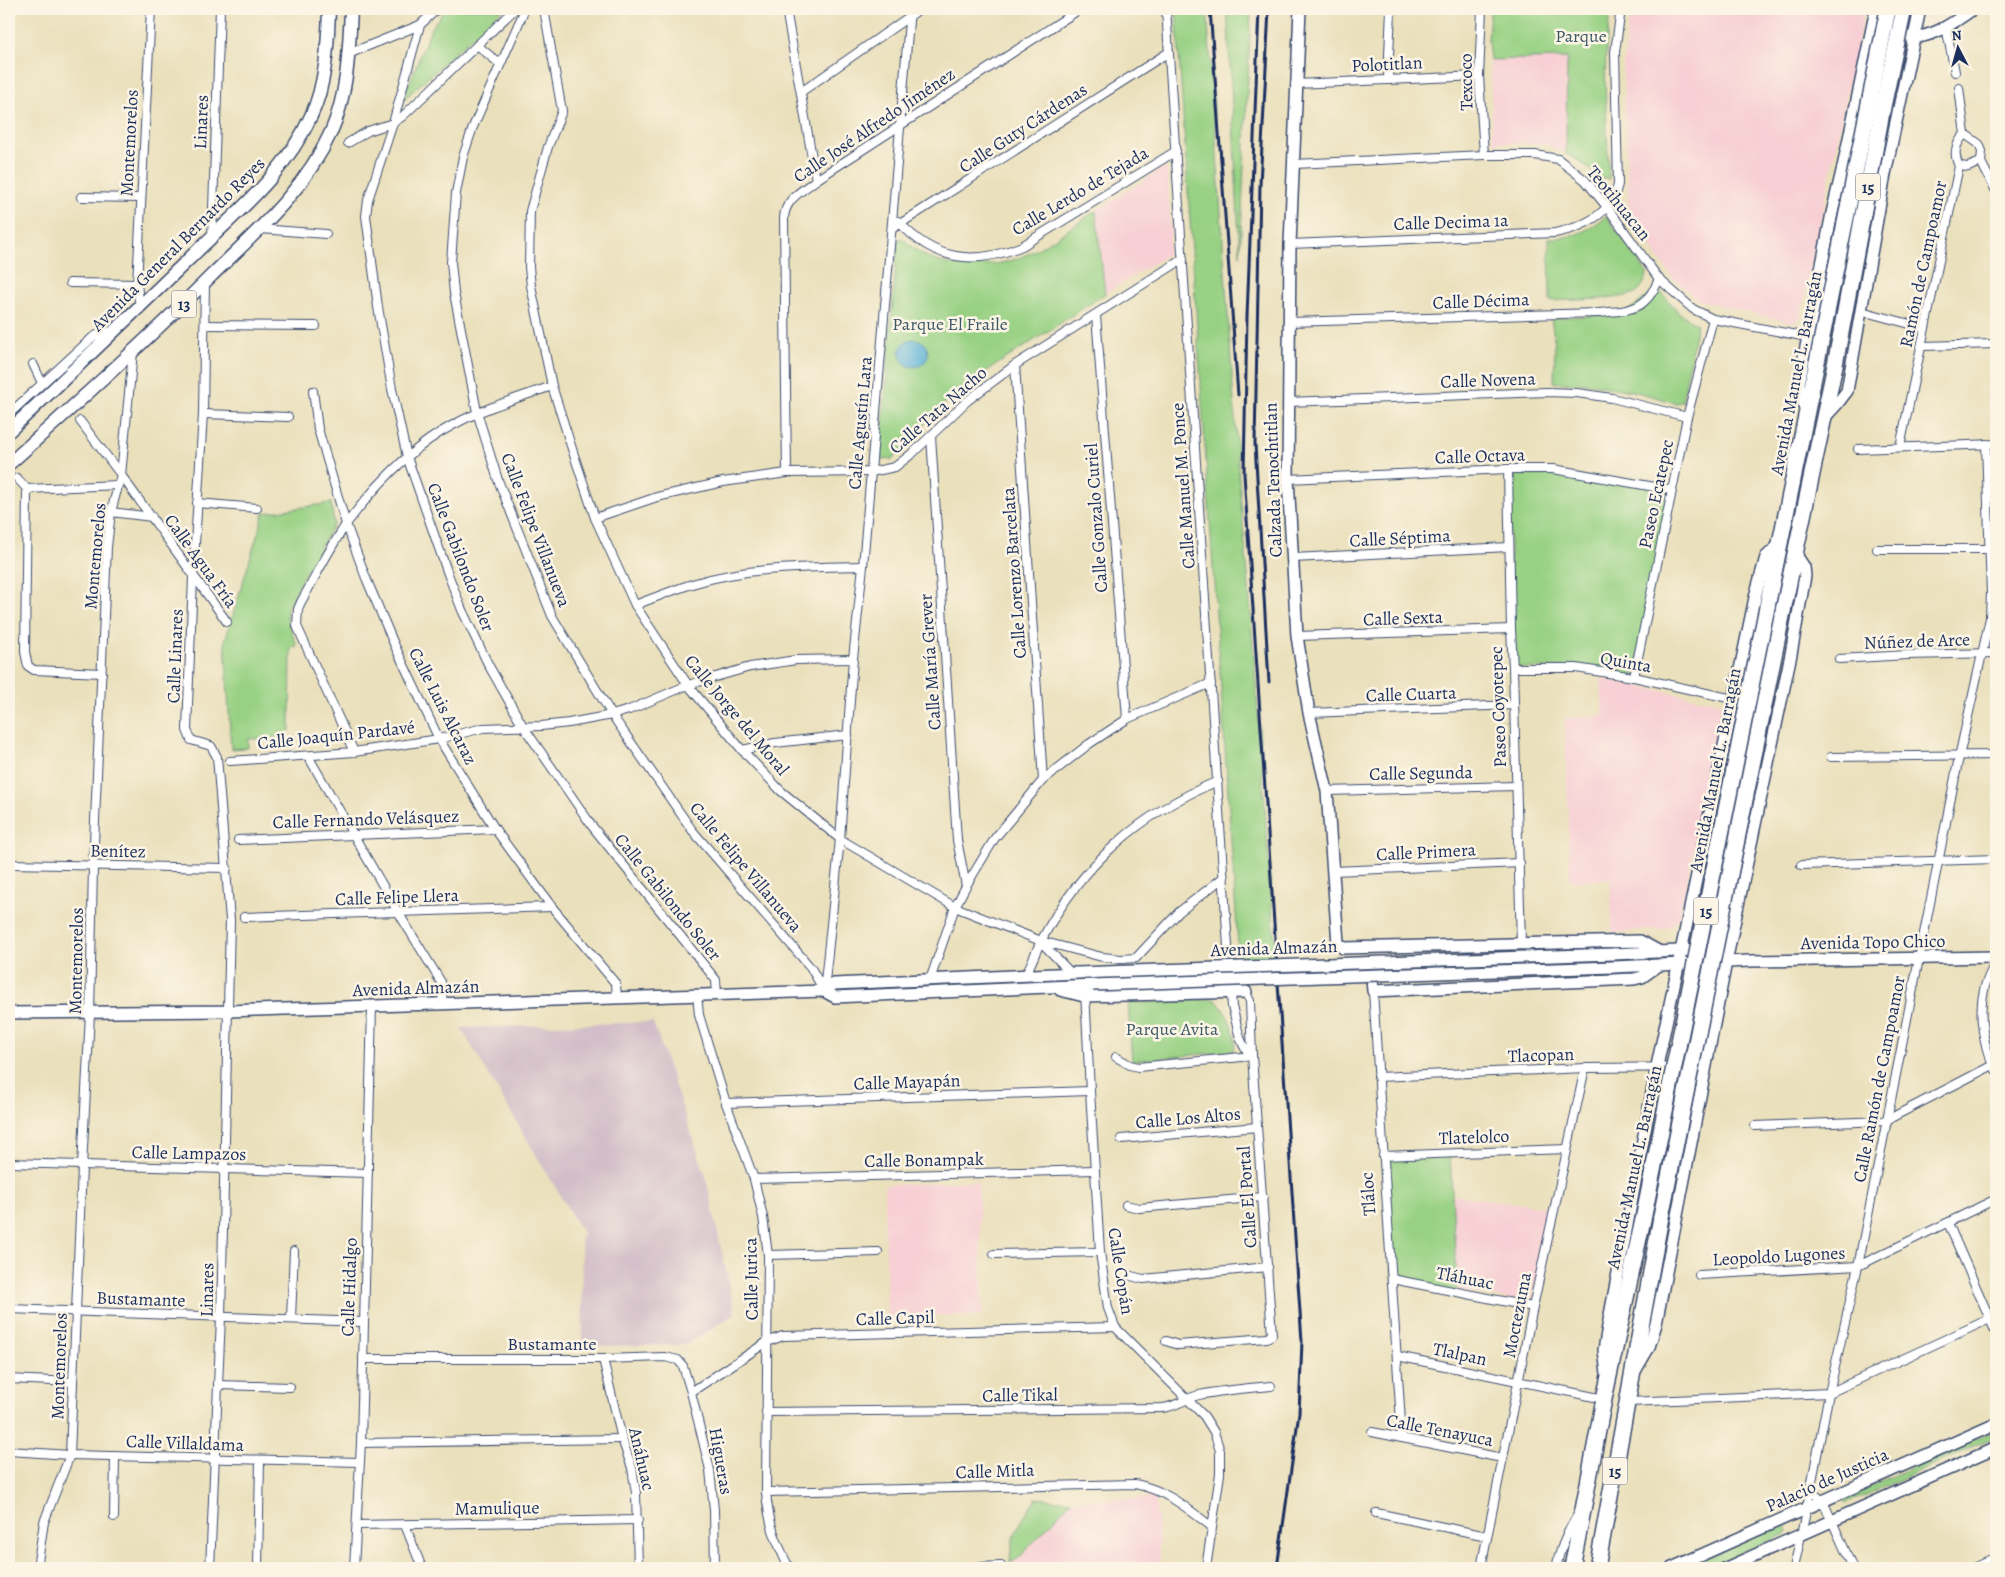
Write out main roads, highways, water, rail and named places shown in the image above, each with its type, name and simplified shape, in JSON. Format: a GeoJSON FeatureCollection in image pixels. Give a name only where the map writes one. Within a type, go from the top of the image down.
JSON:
{"type":"FeatureCollection","features":[{"type":"Feature","properties":{"kind":"highway","name":"Avenida Manuel L. Barragán"},"geometry":{"type":"LineString","coordinates":[[1572,1568],[1604,1399],[1644,1215],[1888,9]]}},
{"type":"Feature","properties":{"kind":"highway","name":"Avenida Manuel L. Barragán"},"geometry":{"type":"LineString","coordinates":[[1597,1568],[1661,1217],[1783,611],[1825,417],[1883,107],[1904,9]]}},
{"type":"Feature","properties":{"kind":"main road","name":"Avenida General Bernardo Reyes"},"geometry":{"type":"LineString","coordinates":[[9,431],[140,309],[244,207],[276,173],[292,152],[312,114],[327,53],[330,9]]}},
{"type":"Feature","properties":{"kind":"main road","name":"13"},"geometry":{"type":"LineString","coordinates":[[9,464],[134,352],[260,229],[305,177],[331,133],[339,110],[348,54],[351,9]]}},
{"type":"Feature","properties":{"kind":"water"},"geometry":{"type":"Polygon","coordinates":[[[914,339],[924,343],[928,353],[924,363],[914,367],[904,363],[900,353],[904,343],[914,339]]]}},
{"type":"Feature","properties":{"kind":"railway"},"geometry":{"type":"LineString","coordinates":[[1210,9],[1238,395]]}},
{"type":"Feature","properties":{"kind":"railway"},"geometry":{"type":"LineString","coordinates":[[1259,9],[1247,317],[1244,474],[1302,1342],[1299,1413],[1277,1568]]}},
{"type":"Feature","properties":{"kind":"railway"},"geometry":{"type":"LineString","coordinates":[[1269,9],[1260,185],[1255,444],[1269,682]]}},
{"type":"Feature","properties":{"kind":"park label","name":"Parque"},"geometry":{"type":"Point","coordinates":[1581,36]}},
{"type":"Feature","properties":{"kind":"park label","name":"Parque El Fraile"},"geometry":{"type":"Point","coordinates":[950,324]}},
{"type":"Feature","properties":{"kind":"park label","name":"Parque Avita"},"geometry":{"type":"Point","coordinates":[1172,1029]}}]}
